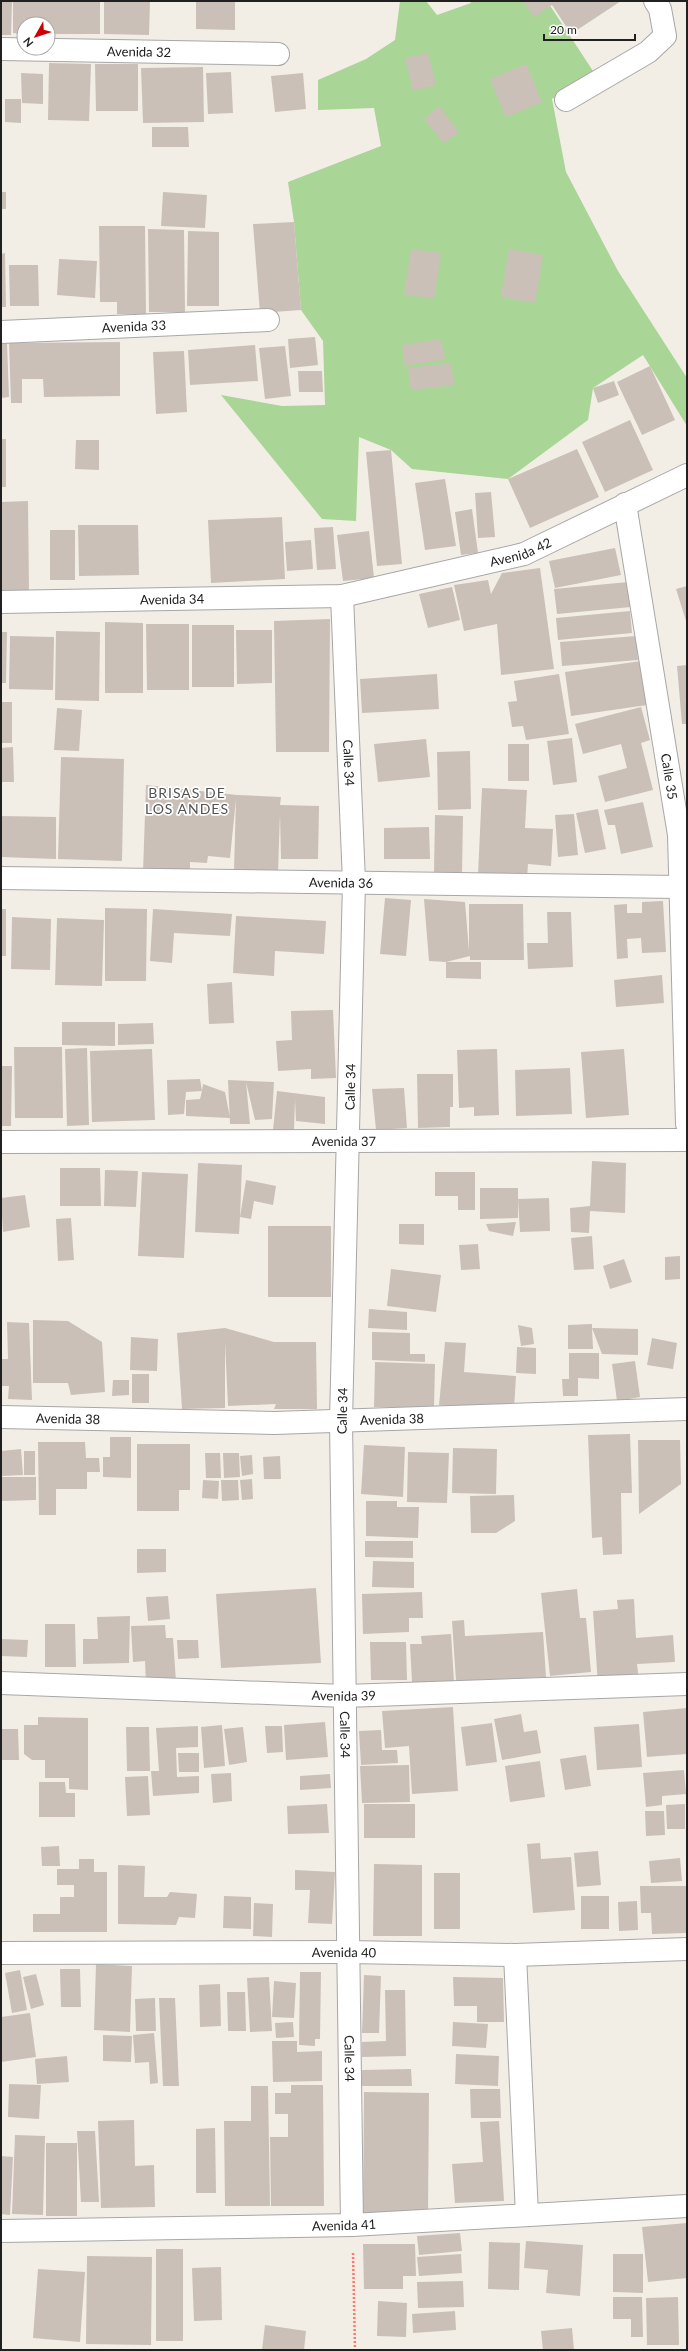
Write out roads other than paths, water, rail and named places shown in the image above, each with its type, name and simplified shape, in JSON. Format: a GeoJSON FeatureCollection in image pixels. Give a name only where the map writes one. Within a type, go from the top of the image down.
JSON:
{"type":"FeatureCollection","features":[{"type":"Feature","properties":{"kind":"street"},"geometry":{"type":"LineString","coordinates":[[566,100],[648,52],[665,36],[660,9],[655,1]]}},
{"type":"Feature","properties":{"kind":"street","name":"Avenida 32"},"geometry":{"type":"LineString","coordinates":[[1,49],[278,54]]}},
{"type":"Feature","properties":{"kind":"street","name":"Avenida 33"},"geometry":{"type":"LineString","coordinates":[[1,332],[268,320]]}},
{"type":"Feature","properties":{"kind":"street","name":"Avenida 42"},"geometry":{"type":"LineString","coordinates":[[342,596],[524,554],[687,475]]}},
{"type":"Feature","properties":{"kind":"street","name":"Calle 35"},"geometry":{"type":"LineString","coordinates":[[625,504],[683,834],[681,887],[687,1124]]}},
{"type":"Feature","properties":{"kind":"street","name":"Avenida 34"},"geometry":{"type":"LineString","coordinates":[[1,602],[342,596]]}},
{"type":"Feature","properties":{"kind":"street","name":"Calle 34"},"geometry":{"type":"LineString","coordinates":[[342,596],[354,882],[349,1142],[341,1421],[352,2226]]}},
{"type":"Feature","properties":{"kind":"street","name":"Avenida 36"},"geometry":{"type":"LineString","coordinates":[[1,878],[681,887]]}},
{"type":"Feature","properties":{"kind":"street","name":"Avenida 37"},"geometry":{"type":"LineString","coordinates":[[1,1142],[687,1140]]}},
{"type":"Feature","properties":{"kind":"street","name":"Avenida 38"},"geometry":{"type":"LineString","coordinates":[[1,1417],[274,1423],[687,1409]]}},
{"type":"Feature","properties":{"kind":"street","name":"Avenida 39"},"geometry":{"type":"LineString","coordinates":[[1,1683],[345,1696],[687,1684]]}},
{"type":"Feature","properties":{"kind":"street","name":"Avenida 40"},"geometry":{"type":"LineString","coordinates":[[1,1954],[348,1952],[515,1955],[687,1949]]}},
{"type":"Feature","properties":{"kind":"street"},"geometry":{"type":"LineString","coordinates":[[515,1955],[527,2215]]}},
{"type":"Feature","properties":{"kind":"street","name":"Avenida 41"},"geometry":{"type":"LineString","coordinates":[[1,2231],[352,2226],[687,2206]]}},
{"type":"Feature","properties":{"kind":"district","name":"BRISAS DE LOS ANDES"},"geometry":{"type":"Point","coordinates":[187,802]}}]}
